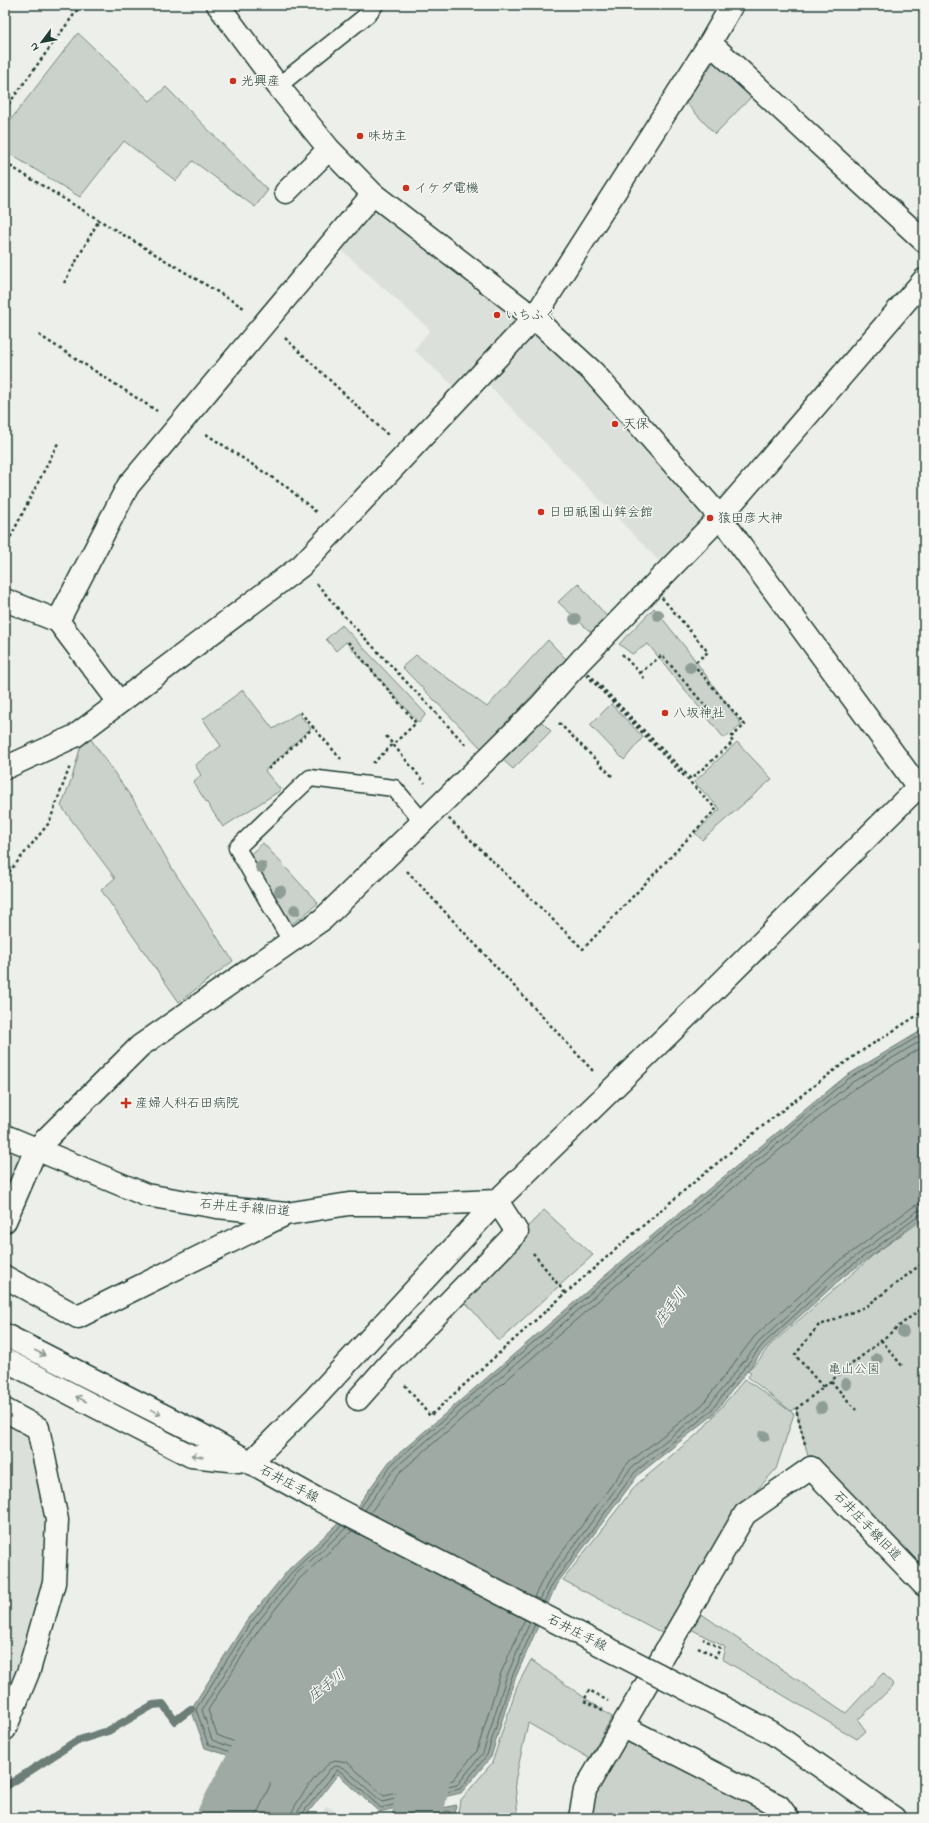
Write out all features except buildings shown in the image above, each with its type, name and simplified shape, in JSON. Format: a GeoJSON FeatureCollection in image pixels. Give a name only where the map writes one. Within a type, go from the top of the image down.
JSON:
{"type":"FeatureCollection","features":[{"type":"Feature","properties":{"kind":"street"},"geometry":{"type":"LineString","coordinates":[[218,5],[278,86],[329,149],[373,194],[534,318],[593,372],[720,517],[921,784],[713,992],[497,1200],[314,1400],[250,1463]]}},
{"type":"Feature","properties":{"kind":"street"},"geometry":{"type":"LineString","coordinates":[[5,768],[75,736],[301,566],[534,318],[710,43],[732,5]]}},
{"type":"Feature","properties":{"kind":"street"},"geometry":{"type":"LineString","coordinates":[[710,43],[924,241]]}},
{"type":"Feature","properties":{"kind":"street"},"geometry":{"type":"LineString","coordinates":[[286,192],[329,149]]}},
{"type":"Feature","properties":{"kind":"street"},"geometry":{"type":"LineString","coordinates":[[58,621],[128,486],[373,194]]}},
{"type":"Feature","properties":{"kind":"street"},"geometry":{"type":"LineString","coordinates":[[5,1221],[36,1149],[140,1046],[323,919],[541,706],[610,641],[720,517],[924,280]]}},
{"type":"Feature","properties":{"kind":"street"},"geometry":{"type":"LineString","coordinates":[[5,600],[58,621],[119,702]]}},
{"type":"Feature","properties":{"kind":"street","name":"石井庄手線旧道"},"geometry":{"type":"LineString","coordinates":[[5,1136],[146,1195],[217,1207],[286,1214],[350,1204],[423,1204],[497,1200]]}},
{"type":"Feature","properties":{"kind":"street"},"geometry":{"type":"LineString","coordinates":[[358,1399],[389,1364],[517,1232],[497,1200]]}},
{"type":"Feature","properties":{"kind":"street"},"geometry":{"type":"LineString","coordinates":[[5,1277],[78,1316],[286,1214]]}},
{"type":"Feature","properties":{"kind":"street","name":"石井庄手線"},"geometry":{"type":"LineString","coordinates":[[5,1335],[198,1433],[313,1497],[774,1734],[894,1818]]}},
{"type":"Feature","properties":{"kind":"street","name":"石井庄手線"},"geometry":{"type":"LineString","coordinates":[[5,1360],[191,1456],[250,1463]]}},
{"type":"Feature","properties":{"kind":"street"},"geometry":{"type":"LineString","coordinates":[[5,1410],[38,1428],[57,1520],[54,1583],[29,1670],[7,1720]]}},
{"type":"Feature","properties":{"kind":"street"},"geometry":{"type":"LineString","coordinates":[[580,1818],[585,1790],[620,1717],[745,1514],[811,1468]]}},
{"type":"Feature","properties":{"kind":"street","name":"石井庄手線旧道"},"geometry":{"type":"LineString","coordinates":[[811,1468],[924,1585]]}},
{"type":"Feature","properties":{"kind":"street"},"geometry":{"type":"LineString","coordinates":[[620,1717],[779,1806],[788,1818]]}},
{"type":"Feature","properties":{"kind":"lane"},"geometry":{"type":"LineString","coordinates":[[278,86],[367,15],[375,5]]}},
{"type":"Feature","properties":{"kind":"lane"},"geometry":{"type":"LineString","coordinates":[[291,941],[237,848],[310,778],[394,788],[423,822]]}},
{"type":"Feature","properties":{"kind":"path"},"geometry":{"type":"LineString","coordinates":[[5,109],[78,9],[84,5]]}},
{"type":"Feature","properties":{"kind":"path"},"geometry":{"type":"LineString","coordinates":[[5,163],[266,321],[407,453]]}},
{"type":"Feature","properties":{"kind":"path"},"geometry":{"type":"LineString","coordinates":[[64,283],[99,220]]}},
{"type":"Feature","properties":{"kind":"path"},"geometry":{"type":"LineString","coordinates":[[38,335],[288,488],[337,528]]}},
{"type":"Feature","properties":{"kind":"path"},"geometry":{"type":"LineString","coordinates":[[5,548],[58,443]]}},
{"type":"Feature","properties":{"kind":"path"},"geometry":{"type":"LineString","coordinates":[[301,566],[346,618],[484,763]]}},
{"type":"Feature","properties":{"kind":"path"},"geometry":{"type":"LineString","coordinates":[[658,593],[708,652],[693,664],[745,725],[730,738],[733,742],[691,779],[583,668],[610,641],[658,593]]}},
{"type":"Feature","properties":{"kind":"path"},"geometry":{"type":"LineString","coordinates":[[348,642],[416,723],[368,768]]}},
{"type":"Feature","properties":{"kind":"path"},"geometry":{"type":"LineString","coordinates":[[620,652],[646,680]]}},
{"type":"Feature","properties":{"kind":"path"},"geometry":{"type":"LineString","coordinates":[[640,673],[662,655],[717,720]]}},
{"type":"Feature","properties":{"kind":"path"},"geometry":{"type":"LineString","coordinates":[[578,666],[716,809],[583,949],[441,811],[541,706],[578,666]]}},
{"type":"Feature","properties":{"kind":"path"},"geometry":{"type":"LineString","coordinates":[[541,706],[612,776]]}},
{"type":"Feature","properties":{"kind":"path"},"geometry":{"type":"LineString","coordinates":[[300,712],[342,760]]}},
{"type":"Feature","properties":{"kind":"path"},"geometry":{"type":"LineString","coordinates":[[268,769],[314,727]]}},
{"type":"Feature","properties":{"kind":"path"},"geometry":{"type":"LineString","coordinates":[[5,877],[49,823],[69,771],[75,736]]}},
{"type":"Feature","properties":{"kind":"path"},"geometry":{"type":"LineString","coordinates":[[386,736],[442,803]]}},
{"type":"Feature","properties":{"kind":"path"},"geometry":{"type":"LineString","coordinates":[[391,853],[610,1090]]}},
{"type":"Feature","properties":{"kind":"path"},"geometry":{"type":"LineString","coordinates":[[389,1364],[430,1416],[565,1293],[689,1186],[829,1074],[924,1011]]}},
{"type":"Feature","properties":{"kind":"path"},"geometry":{"type":"LineString","coordinates":[[517,1232],[565,1293]]}},
{"type":"Feature","properties":{"kind":"path"},"geometry":{"type":"LineString","coordinates":[[823,1387],[795,1355],[818,1326],[867,1306],[924,1262]]}},
{"type":"Feature","properties":{"kind":"path"},"geometry":{"type":"LineString","coordinates":[[811,1468],[796,1408],[924,1306]]}},
{"type":"Feature","properties":{"kind":"path"},"geometry":{"type":"LineString","coordinates":[[881,1340],[903,1367]]}},
{"type":"Feature","properties":{"kind":"path"},"geometry":{"type":"LineString","coordinates":[[831,1381],[856,1410]]}},
{"type":"Feature","properties":{"kind":"path"},"geometry":{"type":"LineString","coordinates":[[589,1690],[620,1717],[584,1701],[589,1690]]}},
{"type":"Feature","properties":{"kind":"shaded area"},"geometry":{"type":"Polygon","coordinates":[[[373,201],[525,317],[457,389],[414,350],[430,330],[335,244],[373,201]]]}},
{"type":"Feature","properties":{"kind":"shaded area"},"geometry":{"type":"Polygon","coordinates":[[[537,324],[713,516],[663,565],[485,381],[537,324]]]}},
{"type":"Feature","properties":{"kind":"shaded area"},"geometry":{"type":"Polygon","coordinates":[[[5,1142],[25,1150],[5,1196],[5,1142]]]}},
{"type":"Feature","properties":{"kind":"shaded area"},"geometry":{"type":"Polygon","coordinates":[[[5,1420],[31,1432],[49,1515],[50,1583],[5,1721],[5,1420]]]}},
{"type":"Feature","properties":{"kind":"shaded area"},"geometry":{"type":"Polygon","coordinates":[[[327,1806],[347,1818],[318,1818],[327,1806]]]}},
{"type":"Feature","properties":{"kind":"green space"},"geometry":{"type":"Polygon","coordinates":[[[78,33],[150,101],[166,87],[268,190],[255,207],[193,161],[176,181],[124,141],[80,197],[5,151],[5,127],[78,33]]]}},
{"type":"Feature","properties":{"kind":"green space"},"geometry":{"type":"Polygon","coordinates":[[[719,55],[757,91],[715,134],[685,102],[719,55]]]}},
{"type":"Feature","properties":{"kind":"green space"},"geometry":{"type":"Polygon","coordinates":[[[578,583],[610,620],[595,636],[558,602],[578,583]]]}},
{"type":"Feature","properties":{"kind":"green space"},"geometry":{"type":"Polygon","coordinates":[[[654,608],[689,652],[742,725],[724,738],[648,644],[632,654],[619,644],[654,608]]]}},
{"type":"Feature","properties":{"kind":"green space"},"geometry":{"type":"Polygon","coordinates":[[[342,625],[426,714],[419,723],[346,642],[336,651],[326,639],[342,625]]]}},
{"type":"Feature","properties":{"kind":"green space"},"geometry":{"type":"Polygon","coordinates":[[[548,640],[566,659],[482,749],[402,667],[416,655],[487,707],[548,640]]]}},
{"type":"Feature","properties":{"kind":"green space"},"geometry":{"type":"Polygon","coordinates":[[[243,690],[273,729],[298,713],[311,728],[265,771],[281,790],[223,827],[193,782],[201,775],[195,765],[221,746],[203,719],[243,690]]]}},
{"type":"Feature","properties":{"kind":"green space"},"geometry":{"type":"Polygon","coordinates":[[[611,704],[643,737],[624,760],[590,725],[611,704]]]}},
{"type":"Feature","properties":{"kind":"green space"},"geometry":{"type":"Polygon","coordinates":[[[541,721],[551,731],[513,769],[502,759],[541,721]]]}},
{"type":"Feature","properties":{"kind":"green space"},"geometry":{"type":"Polygon","coordinates":[[[90,738],[134,801],[173,870],[233,961],[179,1002],[101,890],[115,878],[61,806],[72,778],[81,745],[90,738]]]}},
{"type":"Feature","properties":{"kind":"green space"},"geometry":{"type":"Polygon","coordinates":[[[737,742],[772,779],[702,840],[695,833],[720,809],[694,782],[737,742]]]}},
{"type":"Feature","properties":{"kind":"green space"},"geometry":{"type":"Polygon","coordinates":[[[263,843],[318,903],[302,917],[288,926],[246,858],[263,843]]]}},
{"type":"Feature","properties":{"kind":"green space"},"geometry":{"type":"Polygon","coordinates":[[[544,1210],[593,1255],[499,1341],[460,1296],[544,1210]]]}},
{"type":"Feature","properties":{"kind":"green space","name":"亀山公園"},"geometry":{"type":"Polygon","coordinates":[[[924,1219],[924,1585],[811,1468],[796,1409],[795,1408],[791,1411],[748,1377],[751,1373],[748,1370],[760,1359],[768,1347],[877,1252],[924,1219]]]}},
{"type":"Feature","properties":{"kind":"green space"},"geometry":{"type":"Polygon","coordinates":[[[745,1379],[794,1414],[776,1469],[735,1514],[664,1634],[563,1580],[636,1485],[701,1431],[745,1379]]]}},
{"type":"Feature","properties":{"kind":"green space"},"geometry":{"type":"Polygon","coordinates":[[[700,1613],[846,1713],[883,1673],[894,1685],[858,1720],[866,1731],[857,1739],[722,1659],[725,1647],[689,1628],[700,1613]]]}},
{"type":"Feature","properties":{"kind":"green space"},"geometry":{"type":"Polygon","coordinates":[[[531,1660],[612,1717],[589,1758],[528,1723],[515,1781],[518,1818],[457,1818],[460,1801],[492,1763],[517,1686],[531,1660]]]}},
{"type":"Feature","properties":{"kind":"green space"},"geometry":{"type":"Polygon","coordinates":[[[626,1736],[780,1818],[588,1818],[590,1797],[626,1736]]]}},
{"type":"Feature","properties":{"kind":"water"},"geometry":{"type":"Polygon","coordinates":[[[924,1029],[924,1217],[843,1277],[766,1347],[712,1416],[638,1475],[556,1585],[514,1681],[491,1757],[461,1793],[379,1812],[338,1774],[304,1818],[239,1818],[255,1781],[234,1757],[205,1748],[191,1709],[246,1622],[289,1569],[358,1505],[389,1462],[642,1244],[846,1076],[924,1029]]]}},
{"type":"Feature","properties":{"kind":"water"},"geometry":{"type":"Polygon","coordinates":[[[456,1805],[453,1818],[399,1818],[456,1805]]]}},
{"type":"Feature","properties":{"kind":"waterway"},"geometry":{"type":"LineString","coordinates":[[5,1787],[76,1741],[108,1731],[153,1705],[163,1704],[175,1721],[191,1709]]}},
{"type":"Feature","properties":{"kind":"waterway","name":"庄手川"},"geometry":{"type":"LineString","coordinates":[[222,1818],[268,1731],[288,1716]]}},
{"type":"Feature","properties":{"kind":"waterway","name":"庄手川"},"geometry":{"type":"LineString","coordinates":[[417,1818],[433,1734]]}},
{"type":"Feature","properties":{"kind":"place","name":"光興産"},"geometry":{"type":"Point","coordinates":[233,81]}},
{"type":"Feature","properties":{"kind":"place","name":"味坊主"},"geometry":{"type":"Point","coordinates":[360,136]}},
{"type":"Feature","properties":{"kind":"place","name":"イケダ電機"},"geometry":{"type":"Point","coordinates":[406,188]}},
{"type":"Feature","properties":{"kind":"place","name":"いちふく"},"geometry":{"type":"Point","coordinates":[497,315]}},
{"type":"Feature","properties":{"kind":"place","name":"天保"},"geometry":{"type":"Point","coordinates":[615,424]}},
{"type":"Feature","properties":{"kind":"place","name":"日田祇園山鉾会館"},"geometry":{"type":"Point","coordinates":[541,512]}},
{"type":"Feature","properties":{"kind":"place","name":"猿田彦大神"},"geometry":{"type":"Point","coordinates":[710,518]}},
{"type":"Feature","properties":{"kind":"place","name":"八坂神社"},"geometry":{"type":"Point","coordinates":[665,713]}},
{"type":"Feature","properties":{"kind":"place","name":"産婦人科石田病院"},"geometry":{"type":"Point","coordinates":[126,1103]}}]}
